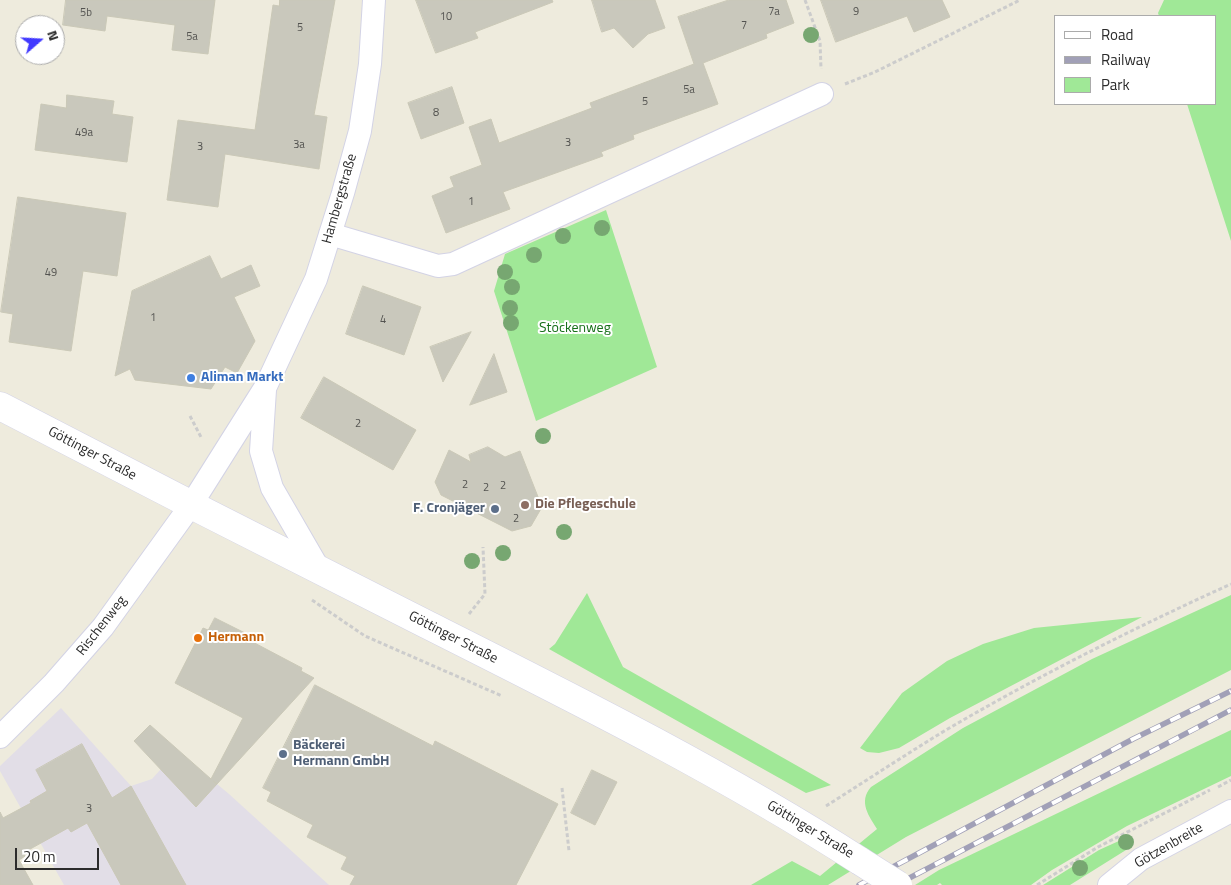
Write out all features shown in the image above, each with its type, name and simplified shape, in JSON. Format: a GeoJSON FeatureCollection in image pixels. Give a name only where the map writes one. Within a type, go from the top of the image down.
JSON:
{"type":"FeatureCollection","features":[{"type":"Feature","properties":{"kind":"street","name":"Hambergstraße"},"geometry":{"type":"LineString","coordinates":[[191,505],[266,386],[316,279],[360,131],[370,64],[374,0]]}},
{"type":"Feature","properties":{"kind":"street"},"geometry":{"type":"LineString","coordinates":[[330,234],[438,266],[453,264],[822,94]]}},
{"type":"Feature","properties":{"kind":"street","name":"Hambergstraße"},"geometry":{"type":"LineString","coordinates":[[266,386],[261,451],[272,488],[320,571]]}},
{"type":"Feature","properties":{"kind":"street","name":"Göttinger Straße"},"geometry":{"type":"LineString","coordinates":[[0,406],[320,571],[548,685],[809,828],[898,885]]}},
{"type":"Feature","properties":{"kind":"street","name":"Rischenweg"},"geometry":{"type":"LineString","coordinates":[[0,737],[54,683],[103,627],[191,505]]}},
{"type":"Feature","properties":{"kind":"street","name":"Götzenbreite"},"geometry":{"type":"LineString","coordinates":[[1109,885],[1141,859],[1231,811]]}},
{"type":"Feature","properties":{"kind":"path"},"geometry":{"type":"LineString","coordinates":[[805,0],[820,41]]}},
{"type":"Feature","properties":{"kind":"path"},"geometry":{"type":"LineString","coordinates":[[822,94],[875,72],[1020,0]]}},
{"type":"Feature","properties":{"kind":"path"},"geometry":{"type":"LineString","coordinates":[[474,608],[485,594],[483,547]]}},
{"type":"Feature","properties":{"kind":"path"},"geometry":{"type":"LineString","coordinates":[[809,828],[942,733],[1046,675],[1231,584]]}},
{"type":"Feature","properties":{"kind":"path"},"geometry":{"type":"LineString","coordinates":[[311,599],[365,636],[510,699]]}},
{"type":"Feature","properties":{"kind":"path"},"geometry":{"type":"LineString","coordinates":[[1036,885],[1098,847],[1231,780]]}},
{"type":"Feature","properties":{"kind":"path"},"geometry":{"type":"LineString","coordinates":[[562,788],[569,851]]}},
{"type":"Feature","properties":{"kind":"shaded area"},"geometry":{"type":"Polygon","coordinates":[[[61,708],[131,786],[152,779],[178,750],[329,885],[64,885],[0,771],[0,766],[61,708]]]}},
{"type":"Feature","properties":{"kind":"green space"},"geometry":{"type":"Polygon","coordinates":[[[1164,0],[1231,0],[1231,241],[1187,105],[1216,105],[1216,15],[1159,15],[1164,0]]]}},
{"type":"Feature","properties":{"kind":"green space","name":"Stöckenweg"},"geometry":{"type":"Polygon","coordinates":[[[606,210],[657,367],[536,421],[494,291],[505,254],[606,210]]]}},
{"type":"Feature","properties":{"kind":"green space"},"geometry":{"type":"Polygon","coordinates":[[[587,593],[623,667],[831,785],[806,793],[549,649],[555,644],[587,593]]]}},
{"type":"Feature","properties":{"kind":"green space"},"geometry":{"type":"Polygon","coordinates":[[[1231,595],[1231,670],[906,837],[828,885],[751,885],[792,861],[820,876],[877,829],[868,814],[865,803],[865,798],[871,787],[963,728],[1092,659],[1231,595]]]}},
{"type":"Feature","properties":{"kind":"green space"},"geometry":{"type":"Polygon","coordinates":[[[1142,617],[950,718],[899,748],[879,753],[867,752],[860,748],[902,693],[947,661],[983,644],[1034,628],[1142,617]]]}},
{"type":"Feature","properties":{"kind":"green space"},"geometry":{"type":"Polygon","coordinates":[[[1231,730],[1231,776],[1127,826],[1052,870],[1031,885],[942,885],[940,883],[937,885],[915,885],[939,870],[1231,730]]]}},
{"type":"Feature","properties":{"kind":"green space"},"geometry":{"type":"Polygon","coordinates":[[[1121,840],[1126,850],[1070,885],[1043,885],[1099,850],[1121,840]]]}},
{"type":"Feature","properties":{"kind":"building"},"geometry":{"type":"Polygon","coordinates":[[[66,0],[215,0],[208,54],[172,50],[175,25],[107,16],[105,31],[65,25],[66,0]]]}},
{"type":"Feature","properties":{"kind":"building"},"geometry":{"type":"Polygon","coordinates":[[[280,0],[335,0],[314,115],[327,117],[319,169],[225,154],[218,207],[167,200],[178,120],[255,130],[273,5],[279,6],[280,0]]]}},
{"type":"Feature","properties":{"kind":"building"},"geometry":{"type":"Polygon","coordinates":[[[416,0],[552,0],[553,2],[475,32],[478,38],[436,53],[416,0]]]}},
{"type":"Feature","properties":{"kind":"building"},"geometry":{"type":"Polygon","coordinates":[[[592,0],[655,0],[665,28],[648,34],[633,48],[614,28],[602,32],[592,0]]]}},
{"type":"Feature","properties":{"kind":"building"},"geometry":{"type":"Polygon","coordinates":[[[729,0],[786,0],[794,23],[766,34],[767,38],[703,63],[718,104],[633,135],[634,139],[601,152],[603,156],[503,192],[510,209],[446,233],[432,196],[454,187],[450,177],[482,165],[469,127],[491,119],[499,143],[592,108],[590,103],[694,64],[678,17],[729,0]]]}},
{"type":"Feature","properties":{"kind":"building"},"geometry":{"type":"Polygon","coordinates":[[[821,0],[942,0],[950,17],[914,32],[907,16],[836,42],[821,0]]]}},
{"type":"Feature","properties":{"kind":"building"},"geometry":{"type":"Polygon","coordinates":[[[452,87],[464,123],[421,139],[408,103],[452,87]]]}},
{"type":"Feature","properties":{"kind":"building"},"geometry":{"type":"Polygon","coordinates":[[[67,95],[114,101],[112,114],[133,117],[127,162],[35,150],[41,104],[66,108],[67,95]]]}},
{"type":"Feature","properties":{"kind":"building"},"geometry":{"type":"Polygon","coordinates":[[[18,197],[126,213],[117,276],[83,271],[71,351],[9,342],[13,314],[1,312],[18,197]]]}},
{"type":"Feature","properties":{"kind":"building"},"geometry":{"type":"Polygon","coordinates":[[[210,256],[221,279],[251,265],[260,286],[234,297],[255,341],[237,373],[225,367],[211,389],[135,380],[130,369],[115,376],[132,291],[210,256]]]}},
{"type":"Feature","properties":{"kind":"building"},"geometry":{"type":"Polygon","coordinates":[[[363,286],[421,307],[404,355],[346,334],[363,286]]]}},
{"type":"Feature","properties":{"kind":"building"},"geometry":{"type":"Polygon","coordinates":[[[471,332],[443,382],[430,347],[471,332]]]}},
{"type":"Feature","properties":{"kind":"building"},"geometry":{"type":"Polygon","coordinates":[[[494,354],[507,392],[470,405],[494,354]]]}},
{"type":"Feature","properties":{"kind":"building"},"geometry":{"type":"Polygon","coordinates":[[[324,377],[416,430],[393,470],[301,418],[324,377]]]}},
{"type":"Feature","properties":{"kind":"building"},"geometry":{"type":"Polygon","coordinates":[[[488,447],[505,457],[520,451],[542,507],[531,526],[512,531],[441,495],[435,482],[449,450],[471,462],[469,455],[488,447]]]}},
{"type":"Feature","properties":{"kind":"building"},"geometry":{"type":"Polygon","coordinates":[[[215,618],[249,635],[247,639],[302,668],[301,671],[314,678],[196,807],[134,741],[150,725],[211,779],[243,718],[175,683],[203,628],[208,630],[215,618]]]}},
{"type":"Feature","properties":{"kind":"building"},"geometry":{"type":"Polygon","coordinates":[[[315,685],[433,746],[435,741],[558,804],[516,885],[350,885],[355,876],[341,869],[347,857],[307,837],[313,825],[267,801],[271,792],[263,788],[315,685]]]}},
{"type":"Feature","properties":{"kind":"building"},"geometry":{"type":"Polygon","coordinates":[[[82,744],[112,798],[131,786],[186,885],[121,885],[87,823],[71,832],[68,828],[23,853],[25,856],[19,860],[33,885],[0,885],[0,812],[3,818],[31,803],[30,801],[47,791],[36,770],[82,744]]]}},
{"type":"Feature","properties":{"kind":"building"},"geometry":{"type":"Polygon","coordinates":[[[592,770],[617,782],[595,825],[571,813],[592,770]]]}},
{"type":"Feature","properties":{"kind":"railway"},"geometry":{"type":"LineString","coordinates":[[859,885],[1133,739],[1231,691]]}},
{"type":"Feature","properties":{"kind":"railway"},"geometry":{"type":"LineString","coordinates":[[896,885],[1231,710]]}},
{"type":"Feature","properties":{"kind":"place","name":"Aliman Markt"},"geometry":{"type":"Point","coordinates":[191,378]}},
{"type":"Feature","properties":{"kind":"place","name":"Die Pflegeschule"},"geometry":{"type":"Point","coordinates":[525,505]}},
{"type":"Feature","properties":{"kind":"place","name":"F. Cronjäger"},"geometry":{"type":"Point","coordinates":[495,509]}},
{"type":"Feature","properties":{"kind":"place","name":"Hermann"},"geometry":{"type":"Point","coordinates":[198,638]}},
{"type":"Feature","properties":{"kind":"place","name":"Bäckerei Hermann GmbH"},"geometry":{"type":"Point","coordinates":[283,754]}}]}
